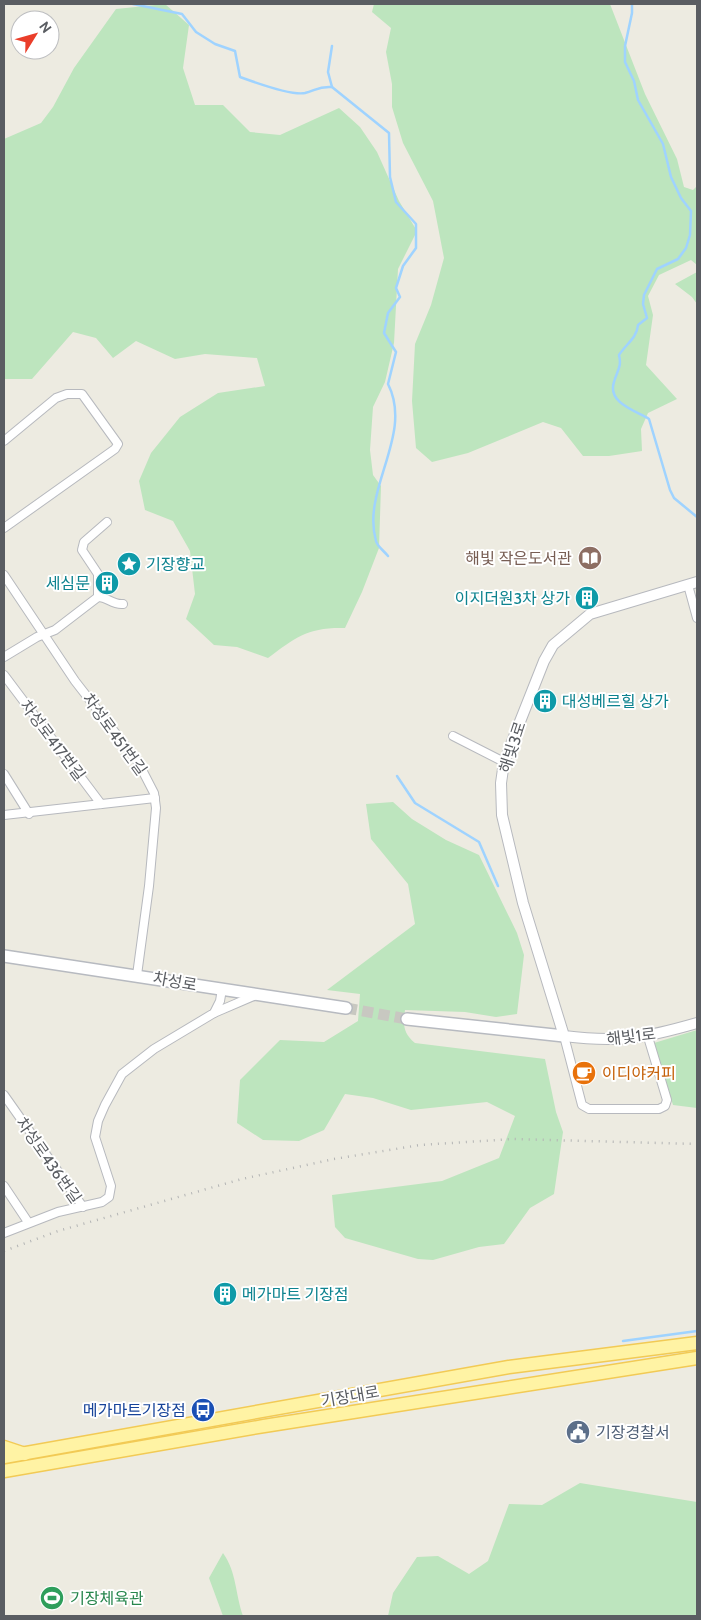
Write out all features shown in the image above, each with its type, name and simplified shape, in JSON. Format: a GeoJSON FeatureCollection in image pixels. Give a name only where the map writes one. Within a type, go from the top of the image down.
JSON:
{"type":"FeatureCollection","features":[{"type":"Feature","properties":{"kind":"main road","name":"차성로"},"geometry":{"type":"LineString","coordinates":[[4,956],[346,1008]]}},
{"type":"Feature","properties":{"kind":"main road"},"geometry":{"type":"LineString","coordinates":[[407,1019],[564,1036]]}},
{"type":"Feature","properties":{"kind":"main road","name":"기장대로"},"geometry":{"type":"LineString","coordinates":[[4,1457],[509,1367],[697,1343]]}},
{"type":"Feature","properties":{"kind":"main road","name":"기장대로"},"geometry":{"type":"LineString","coordinates":[[4,1471],[274,1425],[697,1358]]}},
{"type":"Feature","properties":{"kind":"main road"},"geometry":{"type":"LineString","coordinates":[[4,1448],[10,1447],[25,1454]]}},
{"type":"Feature","properties":{"kind":"street"},"geometry":{"type":"LineString","coordinates":[[4,441],[56,398],[67,394],[82,394],[118,444],[115,449],[4,528]]}},
{"type":"Feature","properties":{"kind":"street"},"geometry":{"type":"LineString","coordinates":[[98,597],[98,574],[82,550],[84,542],[108,522]]}},
{"type":"Feature","properties":{"kind":"street","name":"차성로451번길"},"geometry":{"type":"LineString","coordinates":[[4,575],[45,633],[75,681],[138,762],[147,776],[155,798],[149,886],[137,975]]}},
{"type":"Feature","properties":{"kind":"street"},"geometry":{"type":"LineString","coordinates":[[692,584],[697,618]]}},
{"type":"Feature","properties":{"kind":"street","name":"해빛3로"},"geometry":{"type":"LineString","coordinates":[[564,1036],[523,903],[502,816],[501,783],[504,762],[553,645],[590,614],[692,584]]}},
{"type":"Feature","properties":{"kind":"street"},"geometry":{"type":"LineString","coordinates":[[4,657],[45,633],[55,630],[98,597],[105,597],[112,603],[123,604]]}},
{"type":"Feature","properties":{"kind":"street","name":"차성로417번길"},"geometry":{"type":"LineString","coordinates":[[4,675],[101,804]]}},
{"type":"Feature","properties":{"kind":"street"},"geometry":{"type":"LineString","coordinates":[[453,736],[504,762]]}},
{"type":"Feature","properties":{"kind":"street"},"geometry":{"type":"LineString","coordinates":[[4,774],[29,814]]}},
{"type":"Feature","properties":{"kind":"street"},"geometry":{"type":"LineString","coordinates":[[4,815],[29,814],[155,798]]}},
{"type":"Feature","properties":{"kind":"street"},"geometry":{"type":"LineString","coordinates":[[214,1014],[220,1002],[222,989]]}},
{"type":"Feature","properties":{"kind":"street"},"geometry":{"type":"LineString","coordinates":[[83,1207],[102,1202],[109,1197],[111,1186],[95,1137],[98,1121],[122,1074],[154,1049],[214,1014],[259,994]]}},
{"type":"Feature","properties":{"kind":"street","name":"해빛1로"},"geometry":{"type":"LineString","coordinates":[[564,1036],[620,1040],[648,1037],[697,1023]]}},
{"type":"Feature","properties":{"kind":"street"},"geometry":{"type":"LineString","coordinates":[[564,1036],[582,1105],[589,1109],[659,1109],[665,1106],[667,1100],[648,1037]]}},
{"type":"Feature","properties":{"kind":"street","name":"차성로436번길"},"geometry":{"type":"LineString","coordinates":[[4,1095],[83,1207],[28,1222],[4,1233]]}},
{"type":"Feature","properties":{"kind":"street"},"geometry":{"type":"LineString","coordinates":[[4,1186],[28,1222]]}},
{"type":"Feature","properties":{"kind":"green space"},"geometry":{"type":"Polygon","coordinates":[[[165,4],[189,25],[183,68],[195,105],[223,105],[250,132],[280,135],[339,108],[360,127],[377,152],[399,201],[417,231],[398,269],[394,343],[385,382],[373,407],[370,450],[373,475],[381,486],[379,548],[362,592],[345,628],[321,629],[303,635],[268,658],[237,647],[214,645],[186,619],[195,594],[190,551],[173,521],[145,510],[139,481],[151,453],[180,417],[218,393],[265,386],[257,358],[205,354],[175,359],[136,341],[113,358],[96,338],[73,332],[32,379],[4,379],[4,139],[41,123],[53,107],[74,68],[116,9],[165,4]]]}},
{"type":"Feature","properties":{"kind":"green space"},"geometry":{"type":"Polygon","coordinates":[[[374,4],[610,4],[645,94],[677,159],[684,187],[693,190],[697,186],[697,265],[691,260],[659,275],[648,296],[653,315],[646,365],[677,399],[648,413],[641,429],[642,451],[609,456],[583,456],[561,428],[543,422],[468,453],[432,462],[416,448],[412,401],[415,344],[431,305],[444,258],[433,201],[403,143],[392,107],[392,84],[386,52],[391,28],[372,12],[374,4]]]}},
{"type":"Feature","properties":{"kind":"green space"},"geometry":{"type":"Polygon","coordinates":[[[697,272],[697,304],[692,297],[675,284],[697,272]]]}},
{"type":"Feature","properties":{"kind":"green space"},"geometry":{"type":"Polygon","coordinates":[[[393,802],[412,819],[446,840],[479,855],[517,933],[524,955],[517,1014],[496,1017],[465,1012],[405,1010],[404,1024],[406,1032],[415,1043],[545,1059],[556,1112],[563,1132],[554,1194],[530,1208],[504,1244],[479,1247],[433,1260],[418,1259],[345,1238],[335,1227],[332,1195],[442,1181],[499,1158],[515,1116],[487,1102],[411,1110],[373,1098],[345,1094],[324,1130],[299,1141],[263,1140],[237,1123],[240,1080],[280,1040],[324,1042],[358,1021],[360,994],[327,990],[415,924],[408,884],[371,839],[366,804],[393,802]]]}},
{"type":"Feature","properties":{"kind":"green space"},"geometry":{"type":"Polygon","coordinates":[[[697,1030],[697,1108],[673,1105],[654,1043],[697,1030]]]}},
{"type":"Feature","properties":{"kind":"green space"},"geometry":{"type":"Polygon","coordinates":[[[580,1483],[697,1502],[697,1616],[388,1616],[393,1593],[417,1557],[438,1556],[469,1574],[488,1561],[509,1504],[542,1505],[580,1483]]]}},
{"type":"Feature","properties":{"kind":"green space"},"geometry":{"type":"Polygon","coordinates":[[[223,1553],[231,1568],[243,1616],[223,1616],[209,1578],[223,1553]]]}},
{"type":"Feature","properties":{"kind":"waterway"},"geometry":{"type":"LineString","coordinates":[[133,4],[182,14],[196,32],[215,44],[235,51],[240,77],[272,88],[299,93],[332,87]]}},
{"type":"Feature","properties":{"kind":"waterway"},"geometry":{"type":"LineString","coordinates":[[632,4],[625,46],[625,62],[634,81],[638,100],[663,144],[671,177],[681,198],[691,211],[690,235],[686,248],[678,259],[657,269],[644,295],[643,304],[647,318],[638,325],[633,337],[619,355],[620,366],[613,389],[619,401],[649,419],[670,490],[674,498],[697,517]]}},
{"type":"Feature","properties":{"kind":"waterway"},"geometry":{"type":"LineString","coordinates":[[332,46],[328,72],[332,87],[389,133],[390,177],[396,202],[416,224],[416,248],[403,266],[396,288],[400,297],[388,313],[384,333],[396,352],[388,384],[394,403],[395,423],[392,442],[375,502],[373,521],[377,543],[388,556]]}},
{"type":"Feature","properties":{"kind":"waterway"},"geometry":{"type":"LineString","coordinates":[[397,776],[415,803],[479,842],[498,886]]}},
{"type":"Feature","properties":{"kind":"waterway"},"geometry":{"type":"LineString","coordinates":[[623,1341],[697,1331]]}},
{"type":"Feature","properties":{"kind":"tunnel"},"geometry":{"type":"LineString","coordinates":[[346,1008],[407,1019]]}},
{"type":"Feature","properties":{"kind":"railway"},"geometry":{"type":"LineString","coordinates":[[4,1251],[58,1231],[242,1179],[334,1159],[420,1145],[513,1139],[697,1144]]}},
{"type":"Feature","properties":{"kind":"place","name":"해빛 작은도서관"},"geometry":{"type":"Point","coordinates":[590,558]}},
{"type":"Feature","properties":{"kind":"place","name":"기장향교"},"geometry":{"type":"Point","coordinates":[129,564]}},
{"type":"Feature","properties":{"kind":"place","name":"세심문"},"geometry":{"type":"Point","coordinates":[107,583]}},
{"type":"Feature","properties":{"kind":"place","name":"이지더원3차 상가"},"geometry":{"type":"Point","coordinates":[587,598]}},
{"type":"Feature","properties":{"kind":"place","name":"대성베르힐 상가"},"geometry":{"type":"Point","coordinates":[545,701]}},
{"type":"Feature","properties":{"kind":"place","name":"이디야커피"},"geometry":{"type":"Point","coordinates":[584,1073]}},
{"type":"Feature","properties":{"kind":"place","name":"메가마트 기장점"},"geometry":{"type":"Point","coordinates":[225,1294]}},
{"type":"Feature","properties":{"kind":"place","name":"메가마트기장점"},"geometry":{"type":"Point","coordinates":[203,1410]}},
{"type":"Feature","properties":{"kind":"place","name":"기장경찰서"},"geometry":{"type":"Point","coordinates":[578,1432]}},
{"type":"Feature","properties":{"kind":"place","name":"기장체육관"},"geometry":{"type":"Point","coordinates":[52,1598]}}]}
